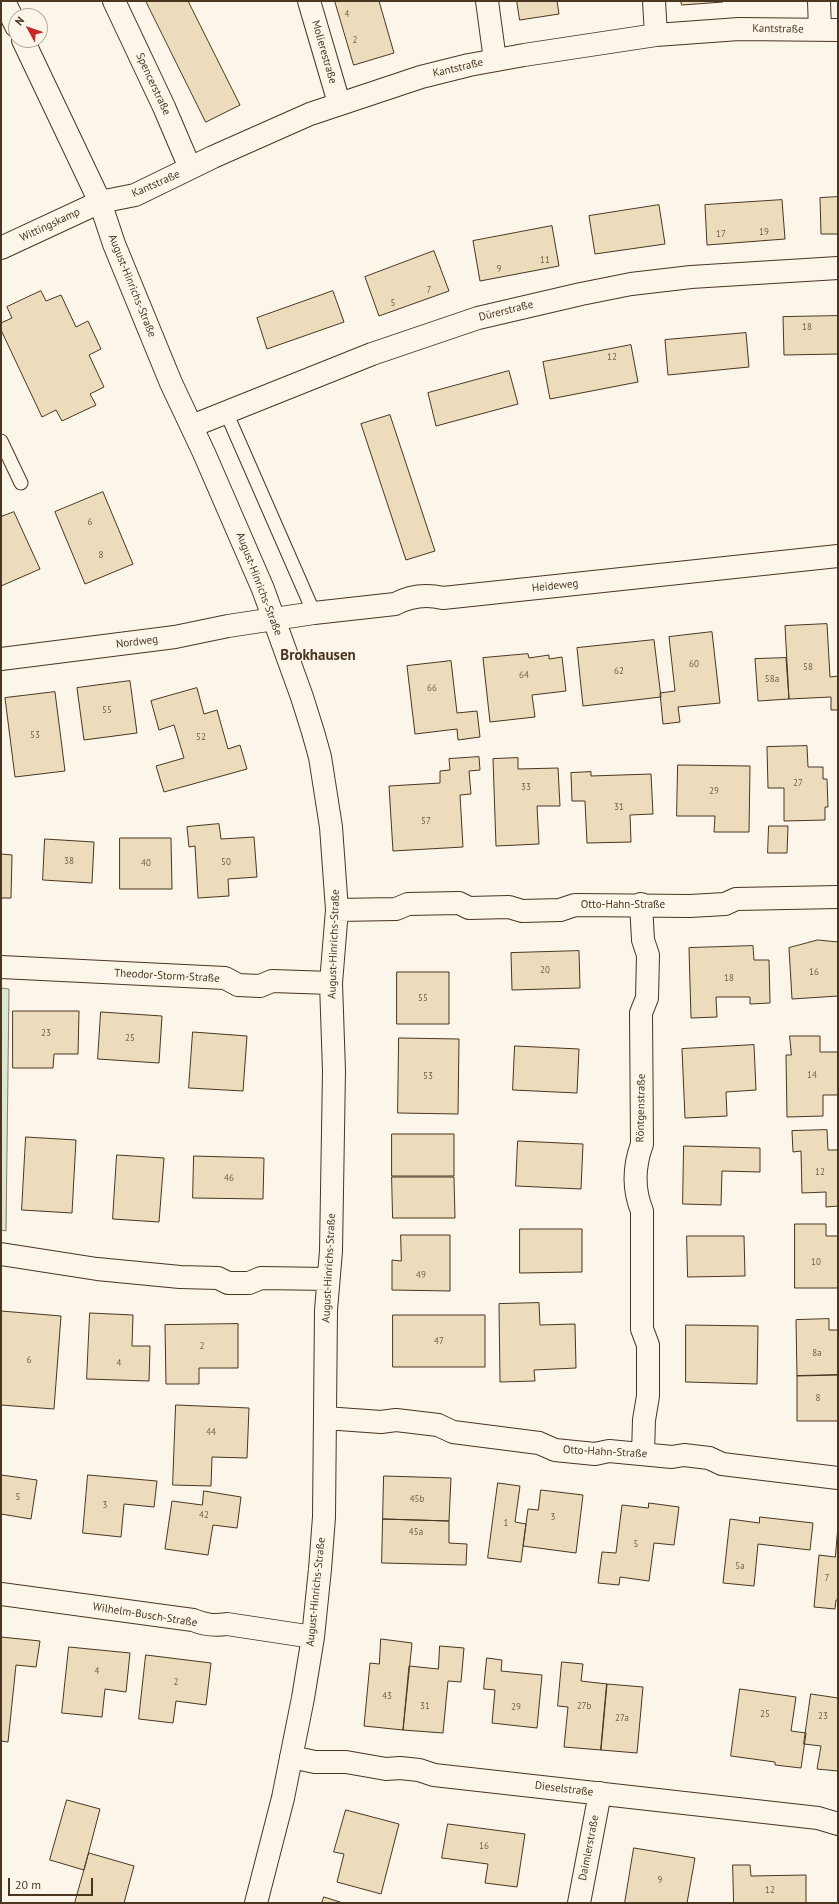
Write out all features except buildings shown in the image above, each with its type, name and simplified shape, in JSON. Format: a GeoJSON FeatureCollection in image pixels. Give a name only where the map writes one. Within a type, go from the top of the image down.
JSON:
{"type":"FeatureCollection","features":[{"type":"Feature","properties":{"kind":"street","name":"Spencerstraße"},"geometry":{"type":"LineString","coordinates":[[114,1],[190,168]]}},
{"type":"Feature","properties":{"kind":"street","name":"Molierestraße"},"geometry":{"type":"LineString","coordinates":[[309,1],[339,103]]}},
{"type":"Feature","properties":{"kind":"street"},"geometry":{"type":"LineString","coordinates":[[487,1],[495,60]]}},
{"type":"Feature","properties":{"kind":"street"},"geometry":{"type":"LineString","coordinates":[[654,1],[656,35]]}},
{"type":"Feature","properties":{"kind":"street"},"geometry":{"type":"LineString","coordinates":[[819,1],[829,30]]}},
{"type":"Feature","properties":{"kind":"street","name":"Kantstraße"},"geometry":{"type":"LineString","coordinates":[[100,202],[136,195],[278,127],[339,103],[421,77],[495,60],[579,45],[656,35],[739,28],[829,30]]}},
{"type":"Feature","properties":{"kind":"street","name":"August-Hinrichs-Straße"},"geometry":{"type":"LineString","coordinates":[[27,48],[100,202],[114,244],[171,383],[192,426],[263,589],[302,697],[320,757],[331,827],[337,910],[331,983],[334,1070],[331,1251],[326,1310],[324,1517],[313,1637],[283,1798],[256,1903]]}},
{"type":"Feature","properties":{"kind":"street","name":"Wittingskamp"},"geometry":{"type":"LineString","coordinates":[[1,248],[100,202]]}},
{"type":"Feature","properties":{"kind":"street","name":"Dürerstraße"},"geometry":{"type":"LineString","coordinates":[[192,426],[425,335],[478,318],[530,305],[631,284],[691,277],[838,268]]}},
{"type":"Feature","properties":{"kind":"street","name":"Heideweg"},"geometry":{"type":"LineString","coordinates":[[273,619],[395,604],[407,598],[430,595],[443,598],[838,556]]}},
{"type":"Feature","properties":{"kind":"street","name":"Nordweg"},"geometry":{"type":"LineString","coordinates":[[1,659],[175,637],[228,626],[273,619]]}},
{"type":"Feature","properties":{"kind":"street","name":"Otto-Hahn-Straße"},"geometry":{"type":"LineString","coordinates":[[337,910],[396,909],[408,904],[459,902],[469,908],[509,907],[522,911],[560,910],[575,905],[641,904],[697,906],[725,904],[736,899],[838,897]]}},
{"type":"Feature","properties":{"kind":"street","name":"Röntgenstraße"},"geometry":{"type":"LineString","coordinates":[[641,904],[642,940],[648,955],[647,998],[641,1013],[642,1144],[636,1160],[636,1197],[642,1211],[642,1329],[648,1345],[648,1396],[644,1420],[643,1454]]}},
{"type":"Feature","properties":{"kind":"street","name":"Theodor-Storm-Straße"},"geometry":{"type":"LineString","coordinates":[[1,967],[225,978],[238,985],[260,986],[272,981],[331,983]]}},
{"type":"Feature","properties":{"kind":"street"},"geometry":{"type":"LineString","coordinates":[[1,1254],[97,1269],[180,1277],[218,1278],[228,1283],[249,1283],[261,1278],[328,1279]]}},
{"type":"Feature","properties":{"kind":"street","name":"Otto-Hahn-Straße"},"geometry":{"type":"LineString","coordinates":[[325,1418],[381,1422],[396,1420],[438,1425],[453,1432],[539,1443],[555,1450],[595,1454],[609,1451],[672,1457],[684,1455],[708,1458],[722,1464],[838,1478]]}},
{"type":"Feature","properties":{"kind":"street","name":"Wilhelm-Busch-Straße"},"geometry":{"type":"LineString","coordinates":[[1,1594],[193,1620],[215,1626],[227,1624],[313,1637]]}},
{"type":"Feature","properties":{"kind":"street","name":"Dieselstraße"},"geometry":{"type":"LineString","coordinates":[[291,1757],[315,1762],[346,1762],[386,1769],[400,1768],[419,1770],[434,1775],[818,1818],[838,1824]]}},
{"type":"Feature","properties":{"kind":"street","name":"Daimlerstraße"},"geometry":{"type":"LineString","coordinates":[[579,1903],[600,1793]]}},
{"type":"Feature","properties":{"kind":"lane"},"geometry":{"type":"LineString","coordinates":[[226,412],[314,613]]}},
{"type":"Feature","properties":{"kind":"lane"},"geometry":{"type":"LineString","coordinates":[[1,441],[21,483]]}},
{"type":"Feature","properties":{"kind":"green space"},"geometry":{"type":"Polygon","coordinates":[[[1,988],[9,989],[6,1231],[1,1230],[1,988]]]}},
{"type":"Feature","properties":{"kind":"district","name":"Brokhausen"},"geometry":{"type":"Point","coordinates":[318,656]}}]}
